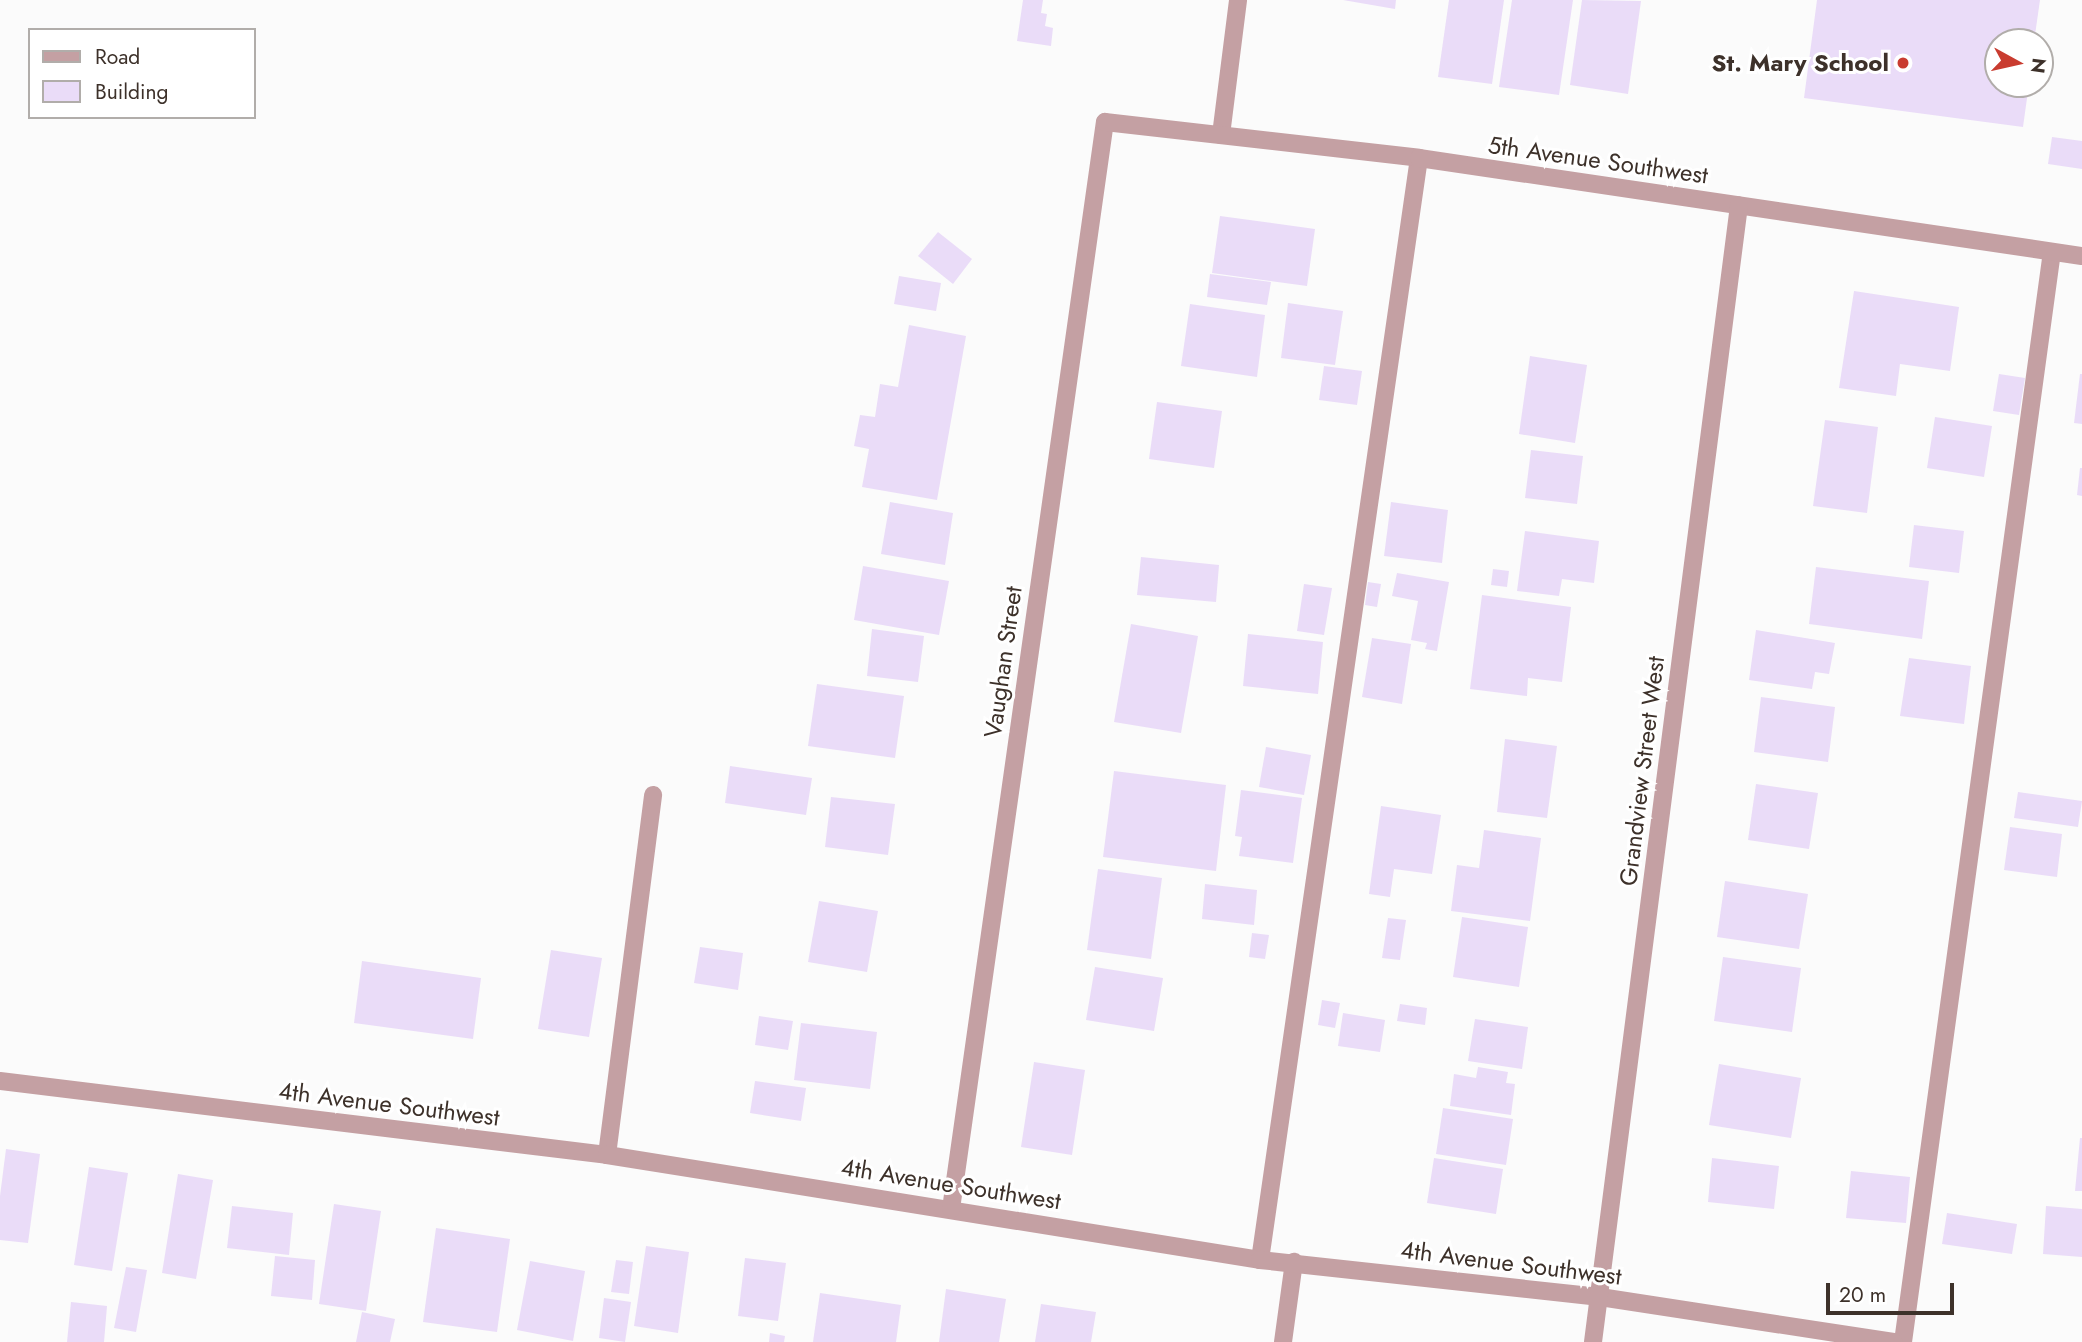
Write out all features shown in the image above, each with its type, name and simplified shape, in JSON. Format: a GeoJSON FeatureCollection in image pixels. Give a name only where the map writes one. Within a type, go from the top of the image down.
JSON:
{"type":"FeatureCollection","features":[{"type":"Feature","properties":{"kind":"street"},"geometry":{"type":"LineString","coordinates":[[1221,135],[1238,0]]}},
{"type":"Feature","properties":{"kind":"street","name":"5th Avenue Southwest"},"geometry":{"type":"LineString","coordinates":[[1105,122],[1419,158],[2082,256]]}},
{"type":"Feature","properties":{"kind":"street","name":"Vaughan Street"},"geometry":{"type":"LineString","coordinates":[[951,1209],[1105,122]]}},
{"type":"Feature","properties":{"kind":"street"},"geometry":{"type":"LineString","coordinates":[[1261,1260],[1419,158]]}},
{"type":"Feature","properties":{"kind":"street","name":"Grandview Street West"},"geometry":{"type":"LineString","coordinates":[[1594,1342],[1739,205]]}},
{"type":"Feature","properties":{"kind":"street"},"geometry":{"type":"LineString","coordinates":[[1903,1342],[2052,252]]}},
{"type":"Feature","properties":{"kind":"street"},"geometry":{"type":"LineString","coordinates":[[607,1155],[653,795]]}},
{"type":"Feature","properties":{"kind":"street","name":"4th Avenue Southwest"},"geometry":{"type":"LineString","coordinates":[[0,1082],[607,1155],[1261,1260],[1600,1297],[1894,1342]]}},
{"type":"Feature","properties":{"kind":"street"},"geometry":{"type":"LineString","coordinates":[[1283,1342],[1294,1262]]}},
{"type":"Feature","properties":{"kind":"building"},"geometry":{"type":"Polygon","coordinates":[[[1023,0],[1043,0],[1041,13],[1047,14],[1045,26],[1053,28],[1051,46],[1017,41],[1023,0]]]}},
{"type":"Feature","properties":{"kind":"building"},"geometry":{"type":"Polygon","coordinates":[[[1343,0],[1396,0],[1395,9],[1343,0]]]}},
{"type":"Feature","properties":{"kind":"building"},"geometry":{"type":"Polygon","coordinates":[[[1449,0],[1504,0],[1492,84],[1438,77],[1449,0]]]}},
{"type":"Feature","properties":{"kind":"building"},"geometry":{"type":"Polygon","coordinates":[[[1512,0],[1573,0],[1559,95],[1499,87],[1512,0]]]}},
{"type":"Feature","properties":{"kind":"building"},"geometry":{"type":"Polygon","coordinates":[[[1582,0],[1641,1],[1628,94],[1570,85],[1582,0]]]}},
{"type":"Feature","properties":{"kind":"building","name":"St. Mary School"},"geometry":{"type":"Polygon","coordinates":[[[1817,0],[2040,0],[2036,28],[1984,28],[1984,98],[2027,98],[2023,127],[1804,98],[1817,0]]]}},
{"type":"Feature","properties":{"kind":"building"},"geometry":{"type":"Polygon","coordinates":[[[2052,137],[2082,141],[2082,169],[2048,164],[2052,137]]]}},
{"type":"Feature","properties":{"kind":"building"},"geometry":{"type":"Polygon","coordinates":[[[1220,216],[1315,229],[1307,286],[1212,273],[1220,216]]]}},
{"type":"Feature","properties":{"kind":"building"},"geometry":{"type":"Polygon","coordinates":[[[938,232],[972,259],[953,284],[918,256],[938,232]]]}},
{"type":"Feature","properties":{"kind":"building"},"geometry":{"type":"Polygon","coordinates":[[[1210,274],[1271,282],[1267,305],[1207,297],[1210,274]]]}},
{"type":"Feature","properties":{"kind":"building"},"geometry":{"type":"Polygon","coordinates":[[[899,276],[941,283],[936,311],[894,304],[899,276]]]}},
{"type":"Feature","properties":{"kind":"building"},"geometry":{"type":"Polygon","coordinates":[[[1854,291],[1959,307],[1950,371],[1900,364],[1896,396],[1839,388],[1854,291]]]}},
{"type":"Feature","properties":{"kind":"building"},"geometry":{"type":"Polygon","coordinates":[[[1288,303],[1343,311],[1335,365],[1281,358],[1288,303]]]}},
{"type":"Feature","properties":{"kind":"building"},"geometry":{"type":"Polygon","coordinates":[[[1190,304],[1265,315],[1257,377],[1181,366],[1190,304]]]}},
{"type":"Feature","properties":{"kind":"building"},"geometry":{"type":"Polygon","coordinates":[[[909,325],[966,336],[937,500],[862,487],[869,449],[854,446],[860,415],[875,417],[880,384],[898,387],[909,325]]]}},
{"type":"Feature","properties":{"kind":"building"},"geometry":{"type":"Polygon","coordinates":[[[1530,356],[1587,365],[1575,443],[1519,434],[1530,356]]]}},
{"type":"Feature","properties":{"kind":"building"},"geometry":{"type":"Polygon","coordinates":[[[1324,366],[1362,371],[1357,405],[1319,400],[1324,366]]]}},
{"type":"Feature","properties":{"kind":"building"},"geometry":{"type":"Polygon","coordinates":[[[1999,374],[2025,378],[2019,415],[1993,411],[1999,374]]]}},
{"type":"Feature","properties":{"kind":"building"},"geometry":{"type":"Polygon","coordinates":[[[2082,374],[2082,424],[2074,423],[2082,374]]]}},
{"type":"Feature","properties":{"kind":"building"},"geometry":{"type":"Polygon","coordinates":[[[1157,402],[1222,411],[1214,468],[1149,459],[1157,402]]]}},
{"type":"Feature","properties":{"kind":"building"},"geometry":{"type":"Polygon","coordinates":[[[1935,417],[1992,426],[1984,477],[1927,468],[1935,417]]]}},
{"type":"Feature","properties":{"kind":"building"},"geometry":{"type":"Polygon","coordinates":[[[1825,420],[1878,427],[1867,513],[1813,506],[1825,420]]]}},
{"type":"Feature","properties":{"kind":"building"},"geometry":{"type":"Polygon","coordinates":[[[1531,450],[1583,456],[1577,504],[1525,498],[1531,450]]]}},
{"type":"Feature","properties":{"kind":"building"},"geometry":{"type":"Polygon","coordinates":[[[2082,468],[2082,496],[2077,495],[2082,468]]]}},
{"type":"Feature","properties":{"kind":"building"},"geometry":{"type":"Polygon","coordinates":[[[890,502],[953,513],[945,565],[881,554],[890,502]]]}},
{"type":"Feature","properties":{"kind":"building"},"geometry":{"type":"Polygon","coordinates":[[[1391,502],[1448,510],[1442,563],[1384,556],[1391,502]]]}},
{"type":"Feature","properties":{"kind":"building"},"geometry":{"type":"Polygon","coordinates":[[[1914,525],[1964,531],[1959,573],[1909,567],[1914,525]]]}},
{"type":"Feature","properties":{"kind":"building"},"geometry":{"type":"Polygon","coordinates":[[[1525,531],[1599,541],[1594,583],[1562,579],[1559,596],[1517,591],[1525,531]]]}},
{"type":"Feature","properties":{"kind":"building"},"geometry":{"type":"Polygon","coordinates":[[[1141,557],[1219,565],[1216,602],[1137,595],[1141,557]]]}},
{"type":"Feature","properties":{"kind":"building"},"geometry":{"type":"Polygon","coordinates":[[[863,566],[949,581],[939,635],[854,620],[863,566]]]}},
{"type":"Feature","properties":{"kind":"building"},"geometry":{"type":"Polygon","coordinates":[[[1816,567],[1929,581],[1922,639],[1809,624],[1816,567]]]}},
{"type":"Feature","properties":{"kind":"building"},"geometry":{"type":"Polygon","coordinates":[[[1493,569],[1509,571],[1507,587],[1491,585],[1493,569]]]}},
{"type":"Feature","properties":{"kind":"building"},"geometry":{"type":"Polygon","coordinates":[[[1397,573],[1449,582],[1437,651],[1425,649],[1427,643],[1411,640],[1418,601],[1392,596],[1397,573]]]}},
{"type":"Feature","properties":{"kind":"building"},"geometry":{"type":"Polygon","coordinates":[[[1368,582],[1381,584],[1377,607],[1365,605],[1368,582]]]}},
{"type":"Feature","properties":{"kind":"building"},"geometry":{"type":"Polygon","coordinates":[[[1304,584],[1332,588],[1324,635],[1297,631],[1304,584]]]}},
{"type":"Feature","properties":{"kind":"building"},"geometry":{"type":"Polygon","coordinates":[[[1482,595],[1571,607],[1562,682],[1528,678],[1527,696],[1470,689],[1482,595]]]}},
{"type":"Feature","properties":{"kind":"building"},"geometry":{"type":"Polygon","coordinates":[[[1131,624],[1198,636],[1181,733],[1114,722],[1131,624]]]}},
{"type":"Feature","properties":{"kind":"building"},"geometry":{"type":"Polygon","coordinates":[[[872,629],[924,636],[918,682],[867,676],[872,629]]]}},
{"type":"Feature","properties":{"kind":"building"},"geometry":{"type":"Polygon","coordinates":[[[1756,630],[1835,643],[1829,674],[1815,672],[1812,689],[1749,680],[1756,630]]]}},
{"type":"Feature","properties":{"kind":"building"},"geometry":{"type":"Polygon","coordinates":[[[1248,634],[1323,642],[1318,694],[1243,686],[1248,634]]]}},
{"type":"Feature","properties":{"kind":"building"},"geometry":{"type":"Polygon","coordinates":[[[1372,638],[1411,644],[1402,704],[1362,697],[1372,638]]]}},
{"type":"Feature","properties":{"kind":"building"},"geometry":{"type":"Polygon","coordinates":[[[1909,658],[1971,666],[1964,724],[1900,716],[1909,658]]]}},
{"type":"Feature","properties":{"kind":"building"},"geometry":{"type":"Polygon","coordinates":[[[817,684],[904,696],[895,758],[808,746],[817,684]]]}},
{"type":"Feature","properties":{"kind":"building"},"geometry":{"type":"Polygon","coordinates":[[[1761,697],[1835,707],[1828,762],[1754,752],[1761,697]]]}},
{"type":"Feature","properties":{"kind":"building"},"geometry":{"type":"Polygon","coordinates":[[[1505,739],[1557,746],[1547,818],[1497,812],[1505,739]]]}},
{"type":"Feature","properties":{"kind":"building"},"geometry":{"type":"Polygon","coordinates":[[[1266,747],[1311,755],[1304,795],[1259,787],[1266,747]]]}},
{"type":"Feature","properties":{"kind":"building"},"geometry":{"type":"Polygon","coordinates":[[[730,766],[812,778],[806,815],[725,803],[730,766]]]}},
{"type":"Feature","properties":{"kind":"building"},"geometry":{"type":"Polygon","coordinates":[[[1114,771],[1226,785],[1216,871],[1103,857],[1114,771]]]}},
{"type":"Feature","properties":{"kind":"building"},"geometry":{"type":"Polygon","coordinates":[[[1756,784],[1818,793],[1809,849],[1748,840],[1756,784]]]}},
{"type":"Feature","properties":{"kind":"building"},"geometry":{"type":"Polygon","coordinates":[[[1241,790],[1302,798],[1293,863],[1239,856],[1242,837],[1235,836],[1241,790]]]}},
{"type":"Feature","properties":{"kind":"building"},"geometry":{"type":"Polygon","coordinates":[[[2018,792],[2082,801],[2078,827],[2014,818],[2018,792]]]}},
{"type":"Feature","properties":{"kind":"building"},"geometry":{"type":"Polygon","coordinates":[[[831,797],[895,804],[888,855],[825,847],[831,797]]]}},
{"type":"Feature","properties":{"kind":"building"},"geometry":{"type":"Polygon","coordinates":[[[1381,806],[1441,815],[1432,874],[1394,869],[1390,897],[1369,894],[1381,806]]]}},
{"type":"Feature","properties":{"kind":"building"},"geometry":{"type":"Polygon","coordinates":[[[2010,827],[2062,834],[2057,877],[2004,870],[2010,827]]]}},
{"type":"Feature","properties":{"kind":"building"},"geometry":{"type":"Polygon","coordinates":[[[1484,830],[1541,838],[1530,921],[1451,911],[1457,865],[1479,868],[1484,830]]]}},
{"type":"Feature","properties":{"kind":"building"},"geometry":{"type":"Polygon","coordinates":[[[1098,869],[1162,878],[1151,959],[1087,950],[1098,869]]]}},
{"type":"Feature","properties":{"kind":"building"},"geometry":{"type":"Polygon","coordinates":[[[1725,881],[1808,894],[1799,949],[1717,937],[1725,881]]]}},
{"type":"Feature","properties":{"kind":"building"},"geometry":{"type":"Polygon","coordinates":[[[1205,884],[1257,890],[1254,925],[1202,919],[1205,884]]]}},
{"type":"Feature","properties":{"kind":"building"},"geometry":{"type":"Polygon","coordinates":[[[819,901],[878,911],[867,972],[808,962],[819,901]]]}},
{"type":"Feature","properties":{"kind":"building"},"geometry":{"type":"Polygon","coordinates":[[[1462,917],[1528,927],[1519,987],[1453,977],[1462,917]]]}},
{"type":"Feature","properties":{"kind":"building"},"geometry":{"type":"Polygon","coordinates":[[[1388,918],[1406,920],[1400,960],[1382,958],[1388,918]]]}},
{"type":"Feature","properties":{"kind":"building"},"geometry":{"type":"Polygon","coordinates":[[[1252,933],[1269,935],[1265,959],[1249,957],[1252,933]]]}},
{"type":"Feature","properties":{"kind":"building"},"geometry":{"type":"Polygon","coordinates":[[[700,947],[743,953],[738,990],[694,983],[700,947]]]}},
{"type":"Feature","properties":{"kind":"building"},"geometry":{"type":"Polygon","coordinates":[[[551,950],[602,958],[589,1037],[538,1029],[551,950]]]}},
{"type":"Feature","properties":{"kind":"building"},"geometry":{"type":"Polygon","coordinates":[[[1723,957],[1801,968],[1792,1032],[1714,1021],[1723,957]]]}},
{"type":"Feature","properties":{"kind":"building"},"geometry":{"type":"Polygon","coordinates":[[[362,961],[481,978],[473,1039],[354,1023],[362,961]]]}},
{"type":"Feature","properties":{"kind":"building"},"geometry":{"type":"Polygon","coordinates":[[[1095,967],[1163,978],[1154,1031],[1086,1020],[1095,967]]]}},
{"type":"Feature","properties":{"kind":"building"},"geometry":{"type":"Polygon","coordinates":[[[1322,1000],[1340,1003],[1335,1028],[1318,1025],[1322,1000]]]}},
{"type":"Feature","properties":{"kind":"building"},"geometry":{"type":"Polygon","coordinates":[[[1400,1004],[1427,1008],[1425,1025],[1397,1021],[1400,1004]]]}},
{"type":"Feature","properties":{"kind":"building"},"geometry":{"type":"Polygon","coordinates":[[[1343,1013],[1385,1020],[1380,1052],[1338,1046],[1343,1013]]]}},
{"type":"Feature","properties":{"kind":"building"},"geometry":{"type":"Polygon","coordinates":[[[759,1016],[793,1021],[788,1050],[755,1045],[759,1016]]]}},
{"type":"Feature","properties":{"kind":"building"},"geometry":{"type":"Polygon","coordinates":[[[1475,1019],[1528,1027],[1522,1069],[1468,1061],[1475,1019]]]}},
{"type":"Feature","properties":{"kind":"building"},"geometry":{"type":"Polygon","coordinates":[[[801,1023],[877,1032],[870,1089],[794,1080],[801,1023]]]}},
{"type":"Feature","properties":{"kind":"building"},"geometry":{"type":"Polygon","coordinates":[[[1034,1062],[1085,1070],[1072,1155],[1021,1147],[1034,1062]]]}},
{"type":"Feature","properties":{"kind":"building"},"geometry":{"type":"Polygon","coordinates":[[[1719,1064],[1801,1078],[1791,1138],[1709,1125],[1719,1064]]]}},
{"type":"Feature","properties":{"kind":"building"},"geometry":{"type":"Polygon","coordinates":[[[1478,1067],[1508,1072],[1506,1083],[1515,1084],[1511,1115],[1450,1106],[1454,1074],[1476,1078],[1478,1067]]]}},
{"type":"Feature","properties":{"kind":"building"},"geometry":{"type":"Polygon","coordinates":[[[755,1081],[806,1088],[801,1121],[750,1113],[755,1081]]]}},
{"type":"Feature","properties":{"kind":"building"},"geometry":{"type":"Polygon","coordinates":[[[1443,1108],[1513,1119],[1506,1165],[1436,1154],[1443,1108]]]}},
{"type":"Feature","properties":{"kind":"building"},"geometry":{"type":"Polygon","coordinates":[[[2080,1138],[2082,1191],[2075,1191],[2080,1138]]]}},
{"type":"Feature","properties":{"kind":"building"},"geometry":{"type":"Polygon","coordinates":[[[6,1149],[40,1154],[28,1243],[0,1240],[0,1196],[6,1149]]]}},
{"type":"Feature","properties":{"kind":"building"},"geometry":{"type":"Polygon","coordinates":[[[1434,1158],[1503,1169],[1496,1214],[1427,1203],[1434,1158]]]}},
{"type":"Feature","properties":{"kind":"building"},"geometry":{"type":"Polygon","coordinates":[[[1712,1158],[1779,1166],[1774,1209],[1708,1202],[1712,1158]]]}},
{"type":"Feature","properties":{"kind":"building"},"geometry":{"type":"Polygon","coordinates":[[[89,1167],[128,1173],[112,1271],[74,1265],[89,1167]]]}},
{"type":"Feature","properties":{"kind":"building"},"geometry":{"type":"Polygon","coordinates":[[[1851,1171],[1910,1177],[1906,1223],[1846,1218],[1851,1171]]]}},
{"type":"Feature","properties":{"kind":"building"},"geometry":{"type":"Polygon","coordinates":[[[178,1174],[213,1180],[196,1279],[162,1273],[178,1174]]]}},
{"type":"Feature","properties":{"kind":"building"},"geometry":{"type":"Polygon","coordinates":[[[334,1204],[381,1211],[366,1311],[319,1304],[334,1204]]]}},
{"type":"Feature","properties":{"kind":"building"},"geometry":{"type":"Polygon","coordinates":[[[232,1206],[293,1213],[289,1255],[227,1248],[232,1206]]]}},
{"type":"Feature","properties":{"kind":"building"},"geometry":{"type":"Polygon","coordinates":[[[2046,1206],[2082,1209],[2082,1257],[2043,1254],[2046,1206]]]}},
{"type":"Feature","properties":{"kind":"building"},"geometry":{"type":"Polygon","coordinates":[[[1947,1213],[2017,1224],[2012,1254],[1942,1244],[1947,1213]]]}},
{"type":"Feature","properties":{"kind":"building"},"geometry":{"type":"Polygon","coordinates":[[[436,1228],[510,1239],[497,1332],[423,1322],[436,1228]]]}},
{"type":"Feature","properties":{"kind":"building"},"geometry":{"type":"Polygon","coordinates":[[[646,1246],[689,1252],[678,1333],[634,1326],[646,1246]]]}},
{"type":"Feature","properties":{"kind":"building"},"geometry":{"type":"Polygon","coordinates":[[[275,1256],[315,1260],[312,1300],[271,1296],[275,1256]]]}},
{"type":"Feature","properties":{"kind":"building"},"geometry":{"type":"Polygon","coordinates":[[[745,1258],[786,1263],[778,1321],[738,1316],[745,1258]]]}},
{"type":"Feature","properties":{"kind":"building"},"geometry":{"type":"Polygon","coordinates":[[[616,1260],[633,1262],[629,1294],[611,1292],[616,1260]]]}},
{"type":"Feature","properties":{"kind":"building"},"geometry":{"type":"Polygon","coordinates":[[[530,1261],[585,1271],[573,1341],[517,1330],[530,1261]]]}},
{"type":"Feature","properties":{"kind":"building"},"geometry":{"type":"Polygon","coordinates":[[[126,1267],[147,1270],[136,1332],[114,1328],[126,1267]]]}},
{"type":"Feature","properties":{"kind":"building"},"geometry":{"type":"Polygon","coordinates":[[[946,1289],[1006,1299],[999,1342],[939,1342],[946,1289]]]}},
{"type":"Feature","properties":{"kind":"building"},"geometry":{"type":"Polygon","coordinates":[[[820,1293],[901,1305],[896,1342],[813,1342],[820,1293]]]}},
{"type":"Feature","properties":{"kind":"building"},"geometry":{"type":"Polygon","coordinates":[[[604,1298],[631,1302],[625,1342],[599,1338],[604,1298]]]}},
{"type":"Feature","properties":{"kind":"building"},"geometry":{"type":"Polygon","coordinates":[[[71,1302],[107,1306],[104,1342],[67,1342],[71,1302]]]}},
{"type":"Feature","properties":{"kind":"building"},"geometry":{"type":"Polygon","coordinates":[[[1041,1304],[1096,1312],[1091,1342],[1035,1342],[1041,1304]]]}},
{"type":"Feature","properties":{"kind":"building"},"geometry":{"type":"Polygon","coordinates":[[[362,1312],[395,1319],[390,1342],[356,1342],[362,1312]]]}},
{"type":"Feature","properties":{"kind":"building"},"geometry":{"type":"Polygon","coordinates":[[[770,1333],[785,1336],[784,1342],[769,1342],[770,1333]]]}},
{"type":"Feature","properties":{"kind":"place","name":"St. Mary School"},"geometry":{"type":"Point","coordinates":[1903,63]}}]}
